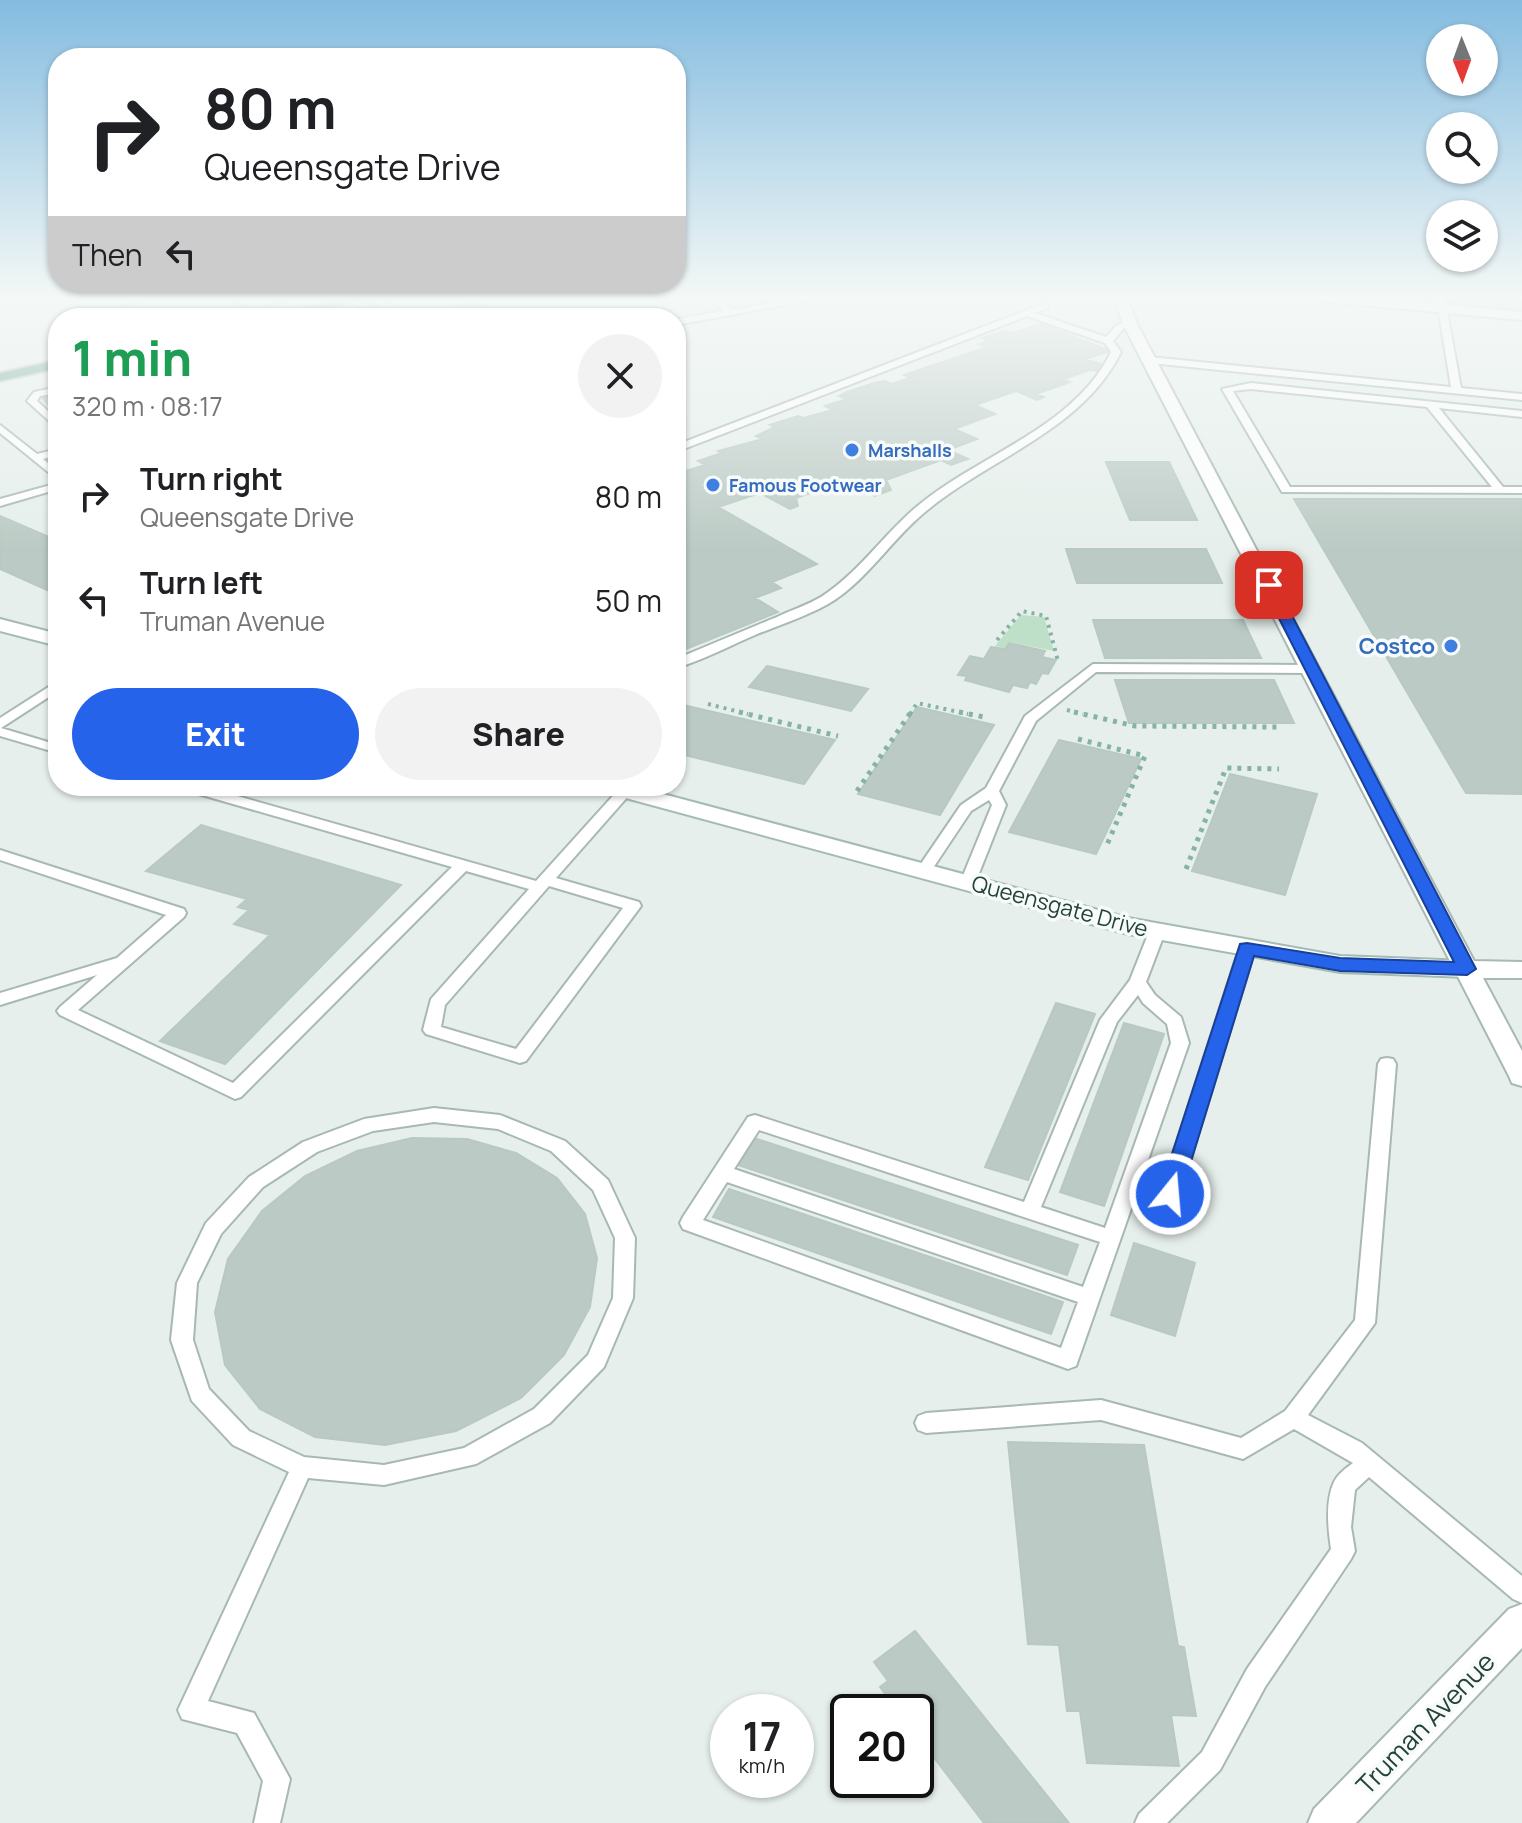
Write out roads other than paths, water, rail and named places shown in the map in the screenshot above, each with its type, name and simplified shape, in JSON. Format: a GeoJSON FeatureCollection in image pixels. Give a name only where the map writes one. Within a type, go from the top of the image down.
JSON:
{"type":"FeatureCollection","features":[{"type":"Feature","properties":{"kind":"street"},"geometry":{"type":"LineString","coordinates":[[1161,380],[1522,1076]]}},
{"type":"Feature","properties":{"kind":"street"},"geometry":{"type":"LineString","coordinates":[[0,625],[48,637]]}},
{"type":"Feature","properties":{"kind":"street","name":"Queensgate Drive"},"geometry":{"type":"LineString","coordinates":[[646,796],[1157,932],[1340,964],[1522,970]]}},
{"type":"Feature","properties":{"kind":"street","name":"Truman Avenue"},"geometry":{"type":"LineString","coordinates":[[1328,1823],[1522,1622]]}},
{"type":"Feature","properties":{"kind":"lane"},"geometry":{"type":"LineString","coordinates":[[686,445],[854,380]]}},
{"type":"Feature","properties":{"kind":"lane"},"geometry":{"type":"LineString","coordinates":[[686,660],[824,601],[845,587],[929,502],[1073,407],[1101,380]]}},
{"type":"Feature","properties":{"kind":"lane"},"geometry":{"type":"LineString","coordinates":[[1328,394],[1331,380]]}},
{"type":"Feature","properties":{"kind":"lane"},"geometry":{"type":"LineString","coordinates":[[1342,380],[1522,397]]}},
{"type":"Feature","properties":{"kind":"lane"},"geometry":{"type":"LineString","coordinates":[[1455,380],[1457,391]]}},
{"type":"Feature","properties":{"kind":"lane"},"geometry":{"type":"LineString","coordinates":[[1522,414],[1251,386],[1227,389],[1286,490],[1522,490]]}},
{"type":"Feature","properties":{"kind":"lane"},"geometry":{"type":"LineString","coordinates":[[48,392],[37,394],[32,401],[48,416]]}},
{"type":"Feature","properties":{"kind":"lane"},"geometry":{"type":"LineString","coordinates":[[1430,404],[1500,490]]}},
{"type":"Feature","properties":{"kind":"lane"},"geometry":{"type":"LineString","coordinates":[[0,428],[48,468]]}},
{"type":"Feature","properties":{"kind":"lane"},"geometry":{"type":"LineString","coordinates":[[36,457],[48,454]]}},
{"type":"Feature","properties":{"kind":"lane"},"geometry":{"type":"LineString","coordinates":[[0,503],[48,489]]}},
{"type":"Feature","properties":{"kind":"lane"},"geometry":{"type":"LineString","coordinates":[[924,871],[966,808],[992,791],[1030,719],[1093,668],[1312,669]]}},
{"type":"Feature","properties":{"kind":"lane"},"geometry":{"type":"LineString","coordinates":[[0,724],[48,692]]}},
{"type":"Feature","properties":{"kind":"lane"},"geometry":{"type":"LineString","coordinates":[[0,732],[48,746]]}},
{"type":"Feature","properties":{"kind":"lane"},"geometry":{"type":"LineString","coordinates":[[968,883],[999,805],[992,791]]}},
{"type":"Feature","properties":{"kind":"lane"},"geometry":{"type":"LineString","coordinates":[[220,796],[462,866],[542,884],[633,906],[520,1057],[432,1030],[437,1003],[542,884],[610,796]]}},
{"type":"Feature","properties":{"kind":"lane"},"geometry":{"type":"LineString","coordinates":[[0,855],[178,913],[66,1011],[235,1092],[462,866]]}},
{"type":"Feature","properties":{"kind":"lane"},"geometry":{"type":"LineString","coordinates":[[1029,1212],[1109,1020],[1138,982],[1157,932]]}},
{"type":"Feature","properties":{"kind":"lane"},"geometry":{"type":"LineString","coordinates":[[1170,1194],[1247,949]]}},
{"type":"Feature","properties":{"kind":"lane"},"geometry":{"type":"LineString","coordinates":[[0,999],[123,962]]}},
{"type":"Feature","properties":{"kind":"lane"},"geometry":{"type":"LineString","coordinates":[[1111,1238],[755,1122],[690,1223],[1068,1360],[1180,1043],[1175,1021],[1149,999],[1138,982]]}},
{"type":"Feature","properties":{"kind":"lane"},"geometry":{"type":"LineString","coordinates":[[926,1423],[1101,1410],[1243,1449],[1293,1418],[1365,1323],[1387,1064]]}},
{"type":"Feature","properties":{"kind":"lane"},"geometry":{"type":"LineString","coordinates":[[434,1115],[500,1122],[558,1146],[601,1185],[625,1238],[623,1298],[596,1361],[542,1416],[468,1457],[384,1475],[302,1467],[241,1438],[200,1394],[182,1340],[187,1283],[213,1229],[256,1182],[310,1147],[371,1124],[434,1115]]}},
{"type":"Feature","properties":{"kind":"lane"},"geometry":{"type":"LineString","coordinates":[[723,1173],[1090,1298]]}},
{"type":"Feature","properties":{"kind":"lane"},"geometry":{"type":"LineString","coordinates":[[1293,1418],[1354,1450],[1522,1591]]}},
{"type":"Feature","properties":{"kind":"lane"},"geometry":{"type":"LineString","coordinates":[[1148,1823],[1211,1761],[1256,1678],[1343,1551],[1339,1527],[1344,1485],[1369,1463]]}},
{"type":"Feature","properties":{"kind":"lane"},"geometry":{"type":"LineString","coordinates":[[267,1823],[277,1779],[245,1722],[191,1710],[302,1467]]}},
{"type":"Feature","properties":{"kind":"place","name":"Marshalls"},"geometry":{"type":"Point","coordinates":[852,450]}},
{"type":"Feature","properties":{"kind":"place","name":"Famous Footwear"},"geometry":{"type":"Point","coordinates":[713,485]}},
{"type":"Feature","properties":{"kind":"place","name":"Costco"},"geometry":{"type":"Point","coordinates":[1451,646]}}]}
